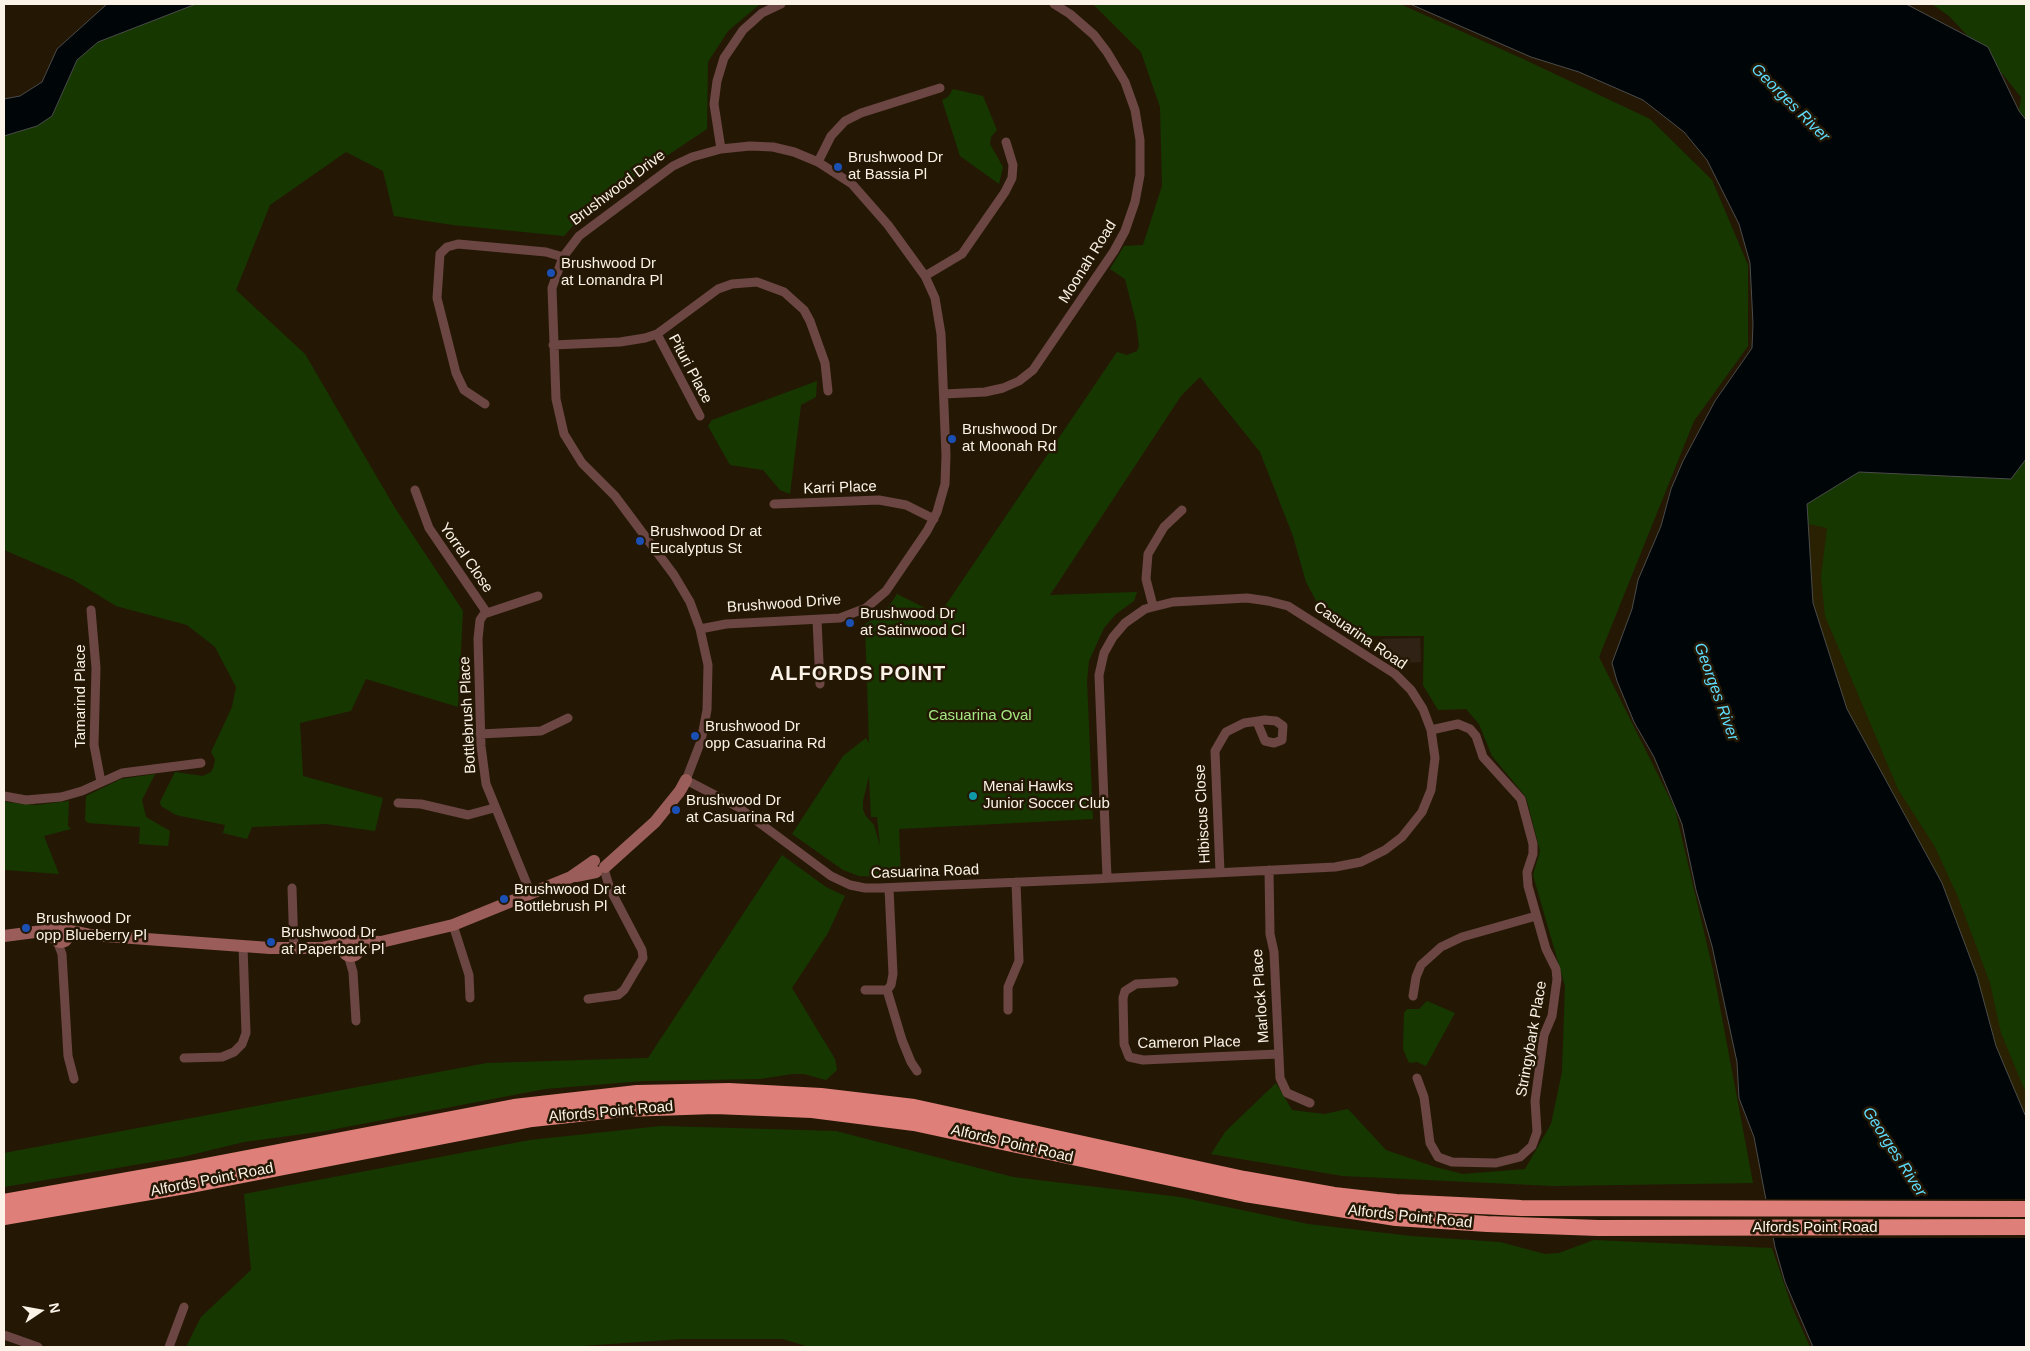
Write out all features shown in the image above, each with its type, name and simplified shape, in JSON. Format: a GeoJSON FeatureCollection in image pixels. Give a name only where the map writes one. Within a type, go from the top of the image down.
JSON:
{"type":"FeatureCollection","features":[{"type":"Feature","properties":{"kind":"highway","name":"Alfords Point Road"},"geometry":{"type":"LineString","coordinates":[[4,1202],[189,1170],[514,1106],[629,1094],[714,1091],[821,1096],[914,1108],[1244,1179],[1334,1195],[1459,1206],[1598,1209],[2026,1209]]}},
{"type":"Feature","properties":{"kind":"highway","name":"Alfords Point Road"},"geometry":{"type":"LineString","coordinates":[[4,1217],[193,1184],[532,1119],[624,1109],[722,1106],[812,1110],[907,1122],[1245,1194],[1350,1212],[1456,1223],[1598,1228],[2026,1227]]}},
{"type":"Feature","properties":{"kind":"street"},"geometry":{"type":"LineString","coordinates":[[721,149],[714,104],[717,81],[724,58],[743,30],[762,13],[781,4]]}},
{"type":"Feature","properties":{"kind":"street","name":"Moonah Road"},"geometry":{"type":"LineString","coordinates":[[944,394],[984,392],[1003,388],[1019,381],[1034,370],[1114,251],[1127,226],[1135,202],[1140,175],[1140,140],[1135,110],[1125,82],[1094,35],[1070,14],[1054,4]]}},
{"type":"Feature","properties":{"kind":"street"},"geometry":{"type":"LineString","coordinates":[[818,162],[831,136],[845,121],[861,113],[940,88]]}},
{"type":"Feature","properties":{"kind":"street"},"geometry":{"type":"LineString","coordinates":[[925,276],[962,254],[1008,186],[1013,165],[1006,142]]}},
{"type":"Feature","properties":{"kind":"street","name":"Brushwood Drive"},"geometry":{"type":"LineString","coordinates":[[4,936],[30,934],[91,935],[294,949],[351,950],[453,925],[599,867],[655,822],[680,791],[701,741],[707,710],[708,665],[700,629],[690,602],[674,575],[614,496],[582,463],[569,444],[557,410],[552,288],[563,257],[579,236],[663,173],[692,157],[721,149],[750,146],[773,147],[794,152],[818,162],[844,177],[861,192],[910,252],[925,276],[935,298],[940,320],[946,474],[943,494],[934,519],[892,583],[874,603],[850,616],[817,620],[726,624],[700,629]]}},
{"type":"Feature","properties":{"kind":"street"},"geometry":{"type":"LineString","coordinates":[[485,404],[464,390],[456,373],[438,303],[437,285],[440,254],[447,247],[458,244],[546,252],[563,257]]}},
{"type":"Feature","properties":{"kind":"street"},"geometry":{"type":"LineString","coordinates":[[553,345],[630,341],[657,334],[725,286],[744,282],[765,284],[784,292],[794,299],[810,321],[827,372],[828,391]]}},
{"type":"Feature","properties":{"kind":"street","name":"Pituri Place"},"geometry":{"type":"LineString","coordinates":[[657,334],[700,416]]}},
{"type":"Feature","properties":{"kind":"street","name":"Yorrel Close"},"geometry":{"type":"LineString","coordinates":[[415,490],[429,528],[487,613]]}},
{"type":"Feature","properties":{"kind":"street","name":"Karri Place"},"geometry":{"type":"LineString","coordinates":[[774,504],[879,500],[906,505],[934,519]]}},
{"type":"Feature","properties":{"kind":"street"},"geometry":{"type":"LineString","coordinates":[[1153,606],[1146,579],[1148,554],[1164,527],[1182,510]]}},
{"type":"Feature","properties":{"kind":"street"},"geometry":{"type":"LineString","coordinates":[[487,613],[538,596]]}},
{"type":"Feature","properties":{"kind":"street","name":"Casuarina Road"},"geometry":{"type":"LineString","coordinates":[[686,780],[743,810],[838,880],[857,887],[890,888],[1107,878],[1351,864],[1378,855],[1394,844],[1416,821],[1431,790],[1435,758],[1432,730],[1418,699],[1395,674],[1288,606],[1247,598],[1182,601],[1153,606],[1131,617],[1118,630],[1108,645],[1101,664],[1099,695],[1107,878]]}},
{"type":"Feature","properties":{"kind":"street","name":"Tamarind Place"},"geometry":{"type":"LineString","coordinates":[[91,610],[96,668],[94,744],[101,782]]}},
{"type":"Feature","properties":{"kind":"street","name":"Bottlebrush Place"},"geometry":{"type":"LineString","coordinates":[[487,613],[480,620],[478,639],[480,734],[483,771],[494,808],[531,894]]}},
{"type":"Feature","properties":{"kind":"street"},"geometry":{"type":"LineString","coordinates":[[817,620],[820,684]]}},
{"type":"Feature","properties":{"kind":"street"},"geometry":{"type":"LineString","coordinates":[[480,734],[541,731],[568,718]]}},
{"type":"Feature","properties":{"kind":"street","name":"Hibiscus Close"},"geometry":{"type":"LineString","coordinates":[[1220,872],[1215,750],[1221,738],[1231,728],[1244,723],[1256,722]]}},
{"type":"Feature","properties":{"kind":"street","name":"Stringybark Place"},"geometry":{"type":"LineString","coordinates":[[1417,1078],[1424,1097],[1430,1143],[1434,1153],[1442,1160],[1452,1162],[1504,1162],[1520,1157],[1532,1146],[1537,1132],[1534,1106],[1543,1042],[1552,1016],[1557,979],[1555,965],[1546,949],[1526,876],[1533,854],[1533,844],[1519,796],[1483,757],[1476,736],[1470,728],[1458,724],[1432,730]]}},
{"type":"Feature","properties":{"kind":"street"},"geometry":{"type":"LineString","coordinates":[[4,796],[42,800],[82,791],[101,782],[134,771],[201,763]]}},
{"type":"Feature","properties":{"kind":"street"},"geometry":{"type":"LineString","coordinates":[[398,803],[421,804],[468,815],[494,808]]}},
{"type":"Feature","properties":{"kind":"street"},"geometry":{"type":"LineString","coordinates":[[588,999],[618,996],[643,958],[642,950],[599,867]]}},
{"type":"Feature","properties":{"kind":"street","name":"Marlock Place"},"geometry":{"type":"LineString","coordinates":[[1269,870],[1270,934],[1274,952],[1280,1078],[1284,1088],[1293,1097],[1310,1103]]}},
{"type":"Feature","properties":{"kind":"street"},"geometry":{"type":"LineString","coordinates":[[1008,1010],[1008,987],[1019,961],[1016,882]]}},
{"type":"Feature","properties":{"kind":"street"},"geometry":{"type":"LineString","coordinates":[[292,888],[294,949]]}},
{"type":"Feature","properties":{"kind":"street"},"geometry":{"type":"LineString","coordinates":[[887,990],[891,985],[893,974],[890,888]]}},
{"type":"Feature","properties":{"kind":"street"},"geometry":{"type":"LineString","coordinates":[[1413,996],[1416,978],[1421,965],[1441,947],[1462,936],[1536,916]]}},
{"type":"Feature","properties":{"kind":"street"},"geometry":{"type":"LineString","coordinates":[[453,925],[467,968],[470,998]]}},
{"type":"Feature","properties":{"kind":"street"},"geometry":{"type":"LineString","coordinates":[[61,936],[68,1056],[74,1079]]}},
{"type":"Feature","properties":{"kind":"street"},"geometry":{"type":"LineString","coordinates":[[184,1058],[222,1057],[234,1052],[242,1044],[246,1033],[243,946]]}},
{"type":"Feature","properties":{"kind":"street"},"geometry":{"type":"LineString","coordinates":[[351,950],[356,1021]]}},
{"type":"Feature","properties":{"kind":"street","name":"Cameron Place"},"geometry":{"type":"LineString","coordinates":[[1174,982],[1136,984],[1125,991],[1123,998],[1124,1044],[1130,1057],[1143,1060],[1278,1054]]}},
{"type":"Feature","properties":{"kind":"street"},"geometry":{"type":"LineString","coordinates":[[865,990],[887,990]]}},
{"type":"Feature","properties":{"kind":"street"},"geometry":{"type":"LineString","coordinates":[[887,990],[910,1062],[917,1071]]}},
{"type":"Feature","properties":{"kind":"street"},"geometry":{"type":"LineString","coordinates":[[169,1347],[184,1307]]}},
{"type":"Feature","properties":{"kind":"street"},"geometry":{"type":"LineString","coordinates":[[4,1335],[38,1347]]}},
{"type":"Feature","properties":{"kind":"shaded area"},"geometry":{"type":"Polygon","coordinates":[[[1420,638],[1421,662],[1400,663],[1381,651],[1382,639],[1420,638]]]}},
{"type":"Feature","properties":{"kind":"green space"},"geometry":{"type":"Polygon","coordinates":[[[196,4],[760,4],[728,31],[708,62],[707,129],[590,207],[564,236],[453,225],[394,216],[383,171],[346,152],[270,205],[236,290],[305,354],[395,508],[463,611],[458,707],[366,679],[351,711],[300,723],[303,776],[383,798],[375,831],[326,824],[252,827],[247,839],[223,833],[225,825],[176,815],[161,806],[160,802],[175,772],[203,776],[211,772],[214,766],[215,759],[211,752],[232,707],[236,687],[215,647],[187,625],[116,606],[72,579],[4,550],[4,136],[37,126],[52,116],[77,60],[98,42],[196,4]]]}},
{"type":"Feature","properties":{"kind":"green space","name":"Casuarina Oval"},"geometry":{"type":"Polygon","coordinates":[[[1093,4],[1400,4],[1521,58],[1650,119],[1712,180],[1748,265],[1748,346],[1694,421],[1599,657],[1675,809],[1713,970],[1753,1183],[1554,1186],[1343,1176],[1211,1154],[1225,1132],[1276,1083],[1292,1110],[1324,1114],[1348,1109],[1386,1150],[1435,1167],[1463,1174],[1525,1169],[1551,1124],[1562,1072],[1565,986],[1533,875],[1540,851],[1526,797],[1492,756],[1479,724],[1466,709],[1438,710],[1423,685],[1424,636],[1362,636],[1319,606],[1306,582],[1293,536],[1260,452],[1200,377],[1181,396],[1050,595],[1137,592],[1134,601],[1116,614],[1104,628],[1089,661],[1087,681],[1093,819],[899,829],[901,876],[884,877],[859,876],[843,870],[792,834],[843,756],[866,738],[869,743],[865,624],[885,612],[897,594],[939,615],[1117,352],[1127,355],[1137,351],[1139,346],[1136,322],[1125,279],[1110,269],[1124,246],[1143,245],[1162,186],[1160,107],[1141,52],[1093,4]],[[869,776],[863,809],[865,815],[874,825],[880,846],[877,817],[871,817],[869,776]]]}},
{"type":"Feature","properties":{"kind":"green space"},"geometry":{"type":"Polygon","coordinates":[[[1932,4],[2026,4],[2026,120],[2019,111],[2021,97],[1996,66],[1949,16],[1932,4]]]}},
{"type":"Feature","properties":{"kind":"green space"},"geometry":{"type":"Polygon","coordinates":[[[953,89],[983,96],[997,130],[991,137],[990,144],[1003,167],[999,184],[960,156],[942,100],[948,97],[953,89]]]}},
{"type":"Feature","properties":{"kind":"green space"},"geometry":{"type":"Polygon","coordinates":[[[817,381],[816,397],[801,405],[790,494],[780,490],[763,470],[730,465],[708,426],[712,420],[817,381]]]}},
{"type":"Feature","properties":{"kind":"green space"},"geometry":{"type":"Polygon","coordinates":[[[2026,459],[2026,1117],[1996,1046],[1977,976],[1942,883],[1901,806],[1813,603],[1807,504],[1859,472],[2011,479],[2026,459]]]}},
{"type":"Feature","properties":{"kind":"green space"},"geometry":{"type":"Polygon","coordinates":[[[155,774],[142,800],[146,817],[170,831],[168,846],[139,844],[140,827],[88,823],[85,820],[86,796],[121,779],[155,774]]]}},
{"type":"Feature","properties":{"kind":"green space"},"geometry":{"type":"Polygon","coordinates":[[[69,801],[68,826],[71,829],[44,836],[59,874],[5,870],[4,802],[36,805],[69,801]]]}},
{"type":"Feature","properties":{"kind":"green space"},"geometry":{"type":"Polygon","coordinates":[[[782,855],[826,887],[845,896],[828,933],[792,988],[835,1059],[837,1070],[826,1080],[804,1074],[792,1074],[760,1079],[643,1081],[545,1089],[325,1131],[244,1142],[182,1157],[4,1187],[4,1153],[487,1063],[648,1058],[782,855]]]}},
{"type":"Feature","properties":{"kind":"green space"},"geometry":{"type":"Polygon","coordinates":[[[1427,1001],[1455,1013],[1426,1066],[1417,1062],[1409,1063],[1403,1049],[1404,1013],[1407,1009],[1419,1009],[1427,1001]]]}},
{"type":"Feature","properties":{"kind":"green space"},"geometry":{"type":"Polygon","coordinates":[[[661,1126],[836,1131],[1013,1177],[1180,1197],[1308,1224],[1411,1236],[1500,1242],[1545,1254],[1559,1253],[1594,1240],[1772,1248],[1792,1307],[1810,1347],[809,1347],[783,1339],[682,1339],[567,1347],[186,1347],[201,1317],[251,1270],[244,1194],[530,1140],[661,1126]]]}},
{"type":"Feature","properties":{"kind":"sand"},"geometry":{"type":"Polygon","coordinates":[[[1808,524],[1827,528],[1821,577],[1825,616],[1898,789],[1935,847],[1958,897],[1990,983],[2001,1033],[2026,1093],[2026,1117],[1996,1046],[1977,976],[1942,883],[1847,709],[1813,603],[1808,524]]]}},
{"type":"Feature","properties":{"kind":"water"},"geometry":{"type":"Polygon","coordinates":[[[107,4],[196,4],[98,42],[77,60],[52,116],[37,126],[4,136],[4,99],[20,96],[42,82],[57,49],[107,4]]]}},
{"type":"Feature","properties":{"kind":"water","name":"Georges River"},"geometry":{"type":"Polygon","coordinates":[[[1410,4],[1906,4],[1988,47],[2019,111],[2026,120],[2026,459],[2011,479],[1859,472],[1807,504],[1813,603],[1847,709],[1942,883],[1977,976],[1996,1046],[2026,1117],[2026,1347],[1813,1347],[1785,1282],[1775,1247],[1754,1137],[1739,1098],[1737,1062],[1712,946],[1696,890],[1682,824],[1654,757],[1634,722],[1617,681],[1612,663],[1632,609],[1638,580],[1661,526],[1671,489],[1683,461],[1715,401],[1752,348],[1753,324],[1750,263],[1739,224],[1707,160],[1684,132],[1643,100],[1579,72],[1531,57],[1410,4]]]}},
{"type":"Feature","properties":{"kind":"pier"},"geometry":{"type":"Polygon","coordinates":[[[1762,1199],[2026,1199],[2026,1238],[1770,1238],[1762,1199]]]}},
{"type":"Feature","properties":{"kind":"place","name":"Brushwood Dr at Bassia Pl"},"geometry":{"type":"Point","coordinates":[838,167]}},
{"type":"Feature","properties":{"kind":"place","name":"Brushwood Dr at Lomandra Pl"},"geometry":{"type":"Point","coordinates":[551,273]}},
{"type":"Feature","properties":{"kind":"place","name":"Brushwood Dr at Moonah Rd"},"geometry":{"type":"Point","coordinates":[952,439]}},
{"type":"Feature","properties":{"kind":"place","name":"Brushwood Dr at Eucalyptus St"},"geometry":{"type":"Point","coordinates":[640,541]}},
{"type":"Feature","properties":{"kind":"place","name":"Brushwood Dr at Satinwood Cl"},"geometry":{"type":"Point","coordinates":[850,623]}},
{"type":"Feature","properties":{"kind":"place","name":"Brushwood Dr opp Casuarina Rd"},"geometry":{"type":"Point","coordinates":[695,736]}},
{"type":"Feature","properties":{"kind":"place","name":"Menai Hawks Junior Soccer Club"},"geometry":{"type":"Point","coordinates":[973,796]}},
{"type":"Feature","properties":{"kind":"place","name":"Brushwood Dr at Casuarina Rd"},"geometry":{"type":"Point","coordinates":[676,810]}},
{"type":"Feature","properties":{"kind":"place","name":"Brushwood Dr at Bottlebrush Pl"},"geometry":{"type":"Point","coordinates":[504,899]}},
{"type":"Feature","properties":{"kind":"place","name":"Brushwood Dr opp Blueberry Pl"},"geometry":{"type":"Point","coordinates":[26,928]}},
{"type":"Feature","properties":{"kind":"place","name":"Brushwood Dr at Paperbark Pl"},"geometry":{"type":"Point","coordinates":[271,942]}},
{"type":"Feature","properties":{"kind":"district","name":"ALFORDS POINT"},"geometry":{"type":"Point","coordinates":[858,674]}}]}
